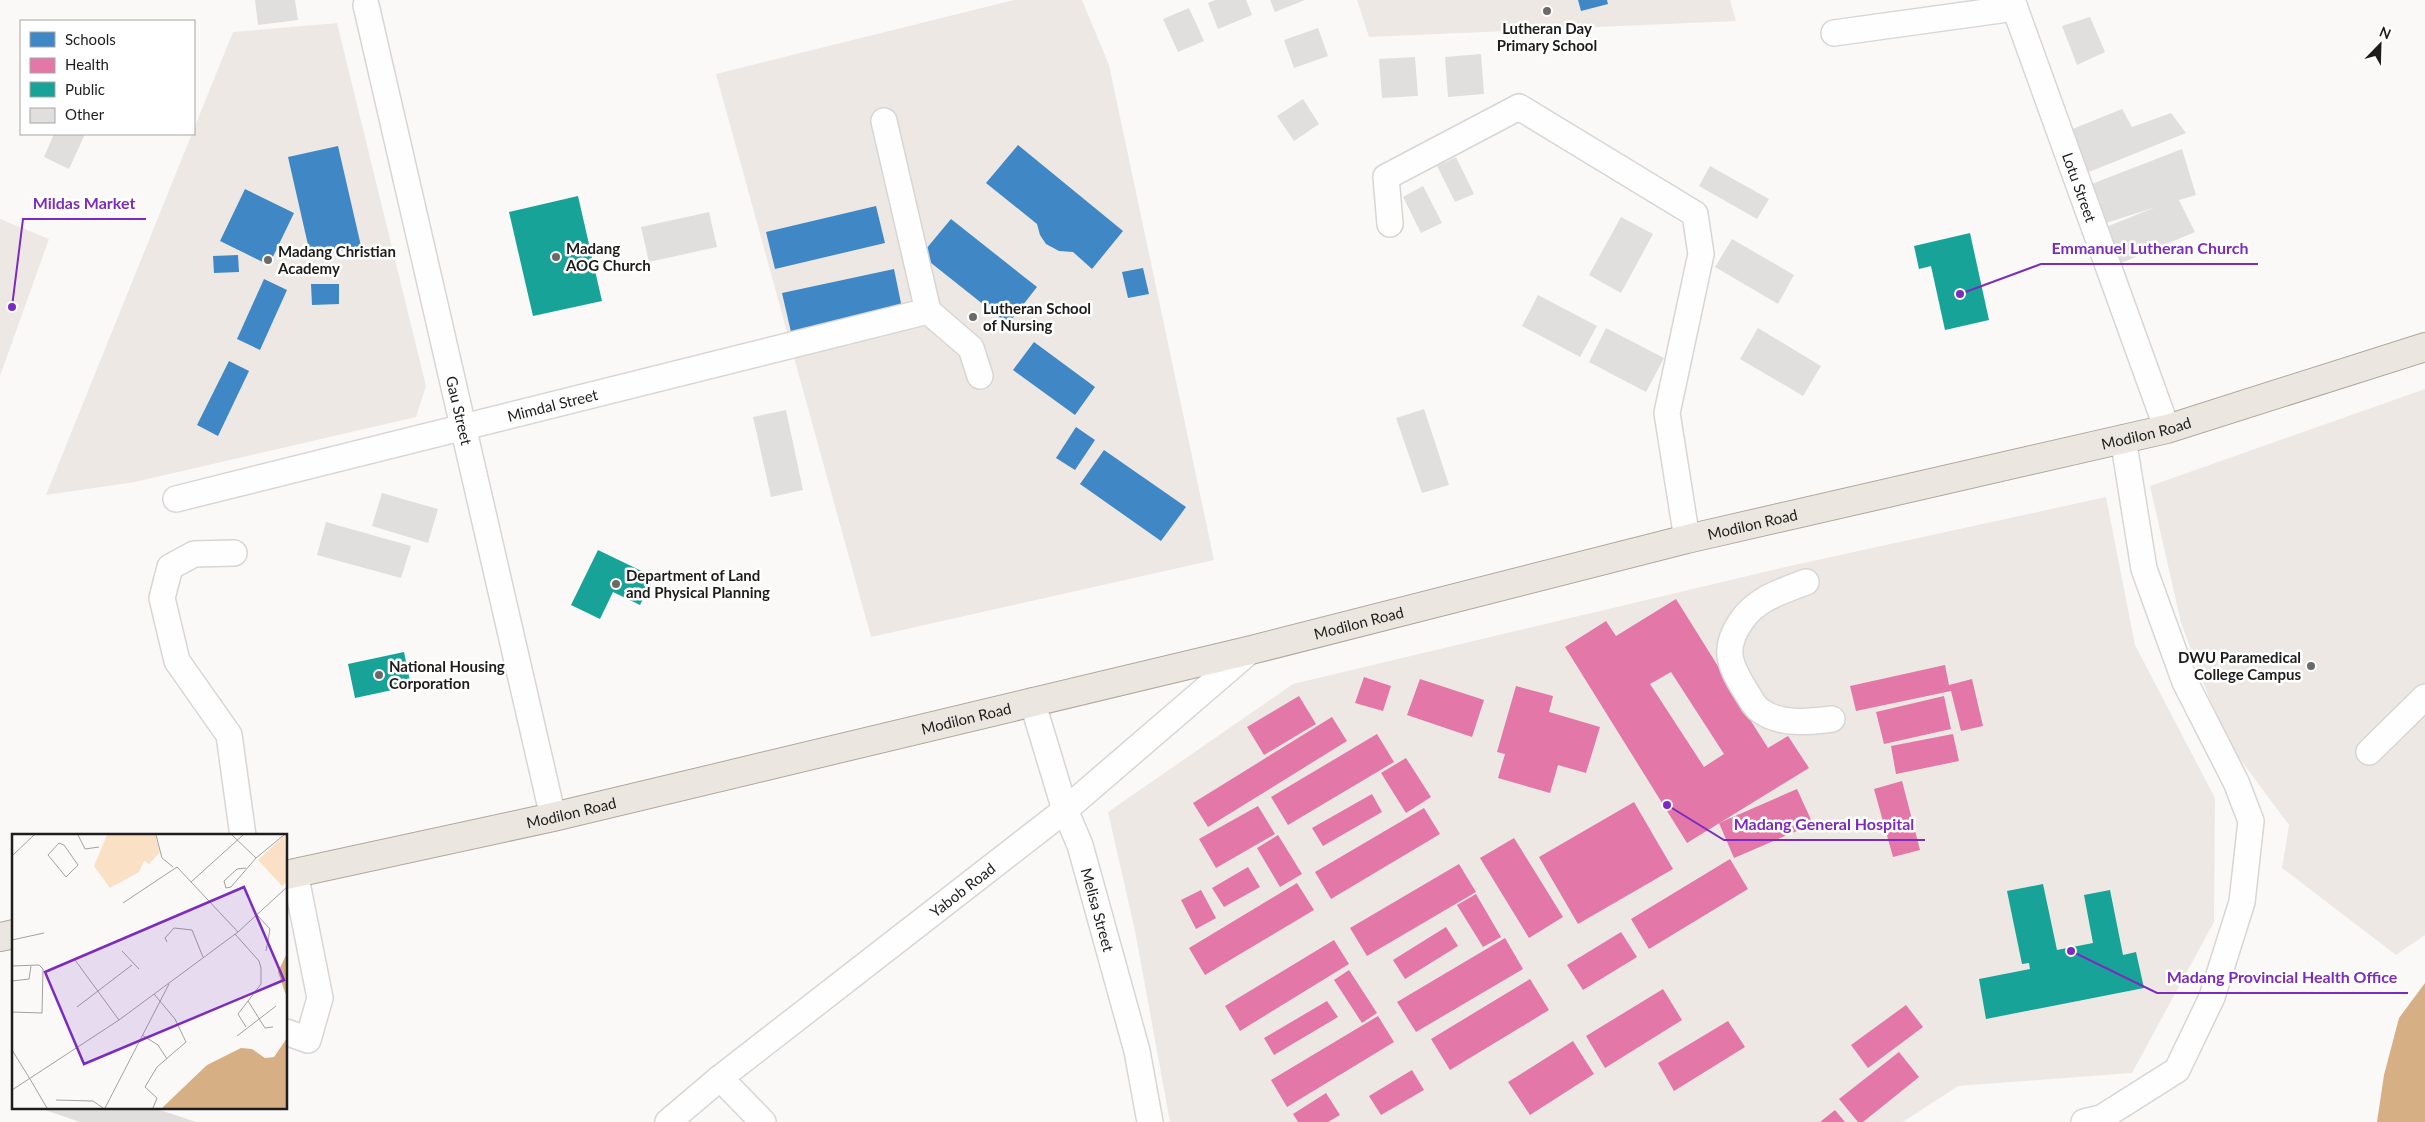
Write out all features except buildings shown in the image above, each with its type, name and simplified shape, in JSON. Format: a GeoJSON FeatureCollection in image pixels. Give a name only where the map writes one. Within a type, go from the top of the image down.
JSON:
{"type":"FeatureCollection","features":[{"type":"Feature","properties":{"kind":"main road","name":"Modilon Road"},"geometry":{"type":"LineString","coordinates":[[291,874],[553,817],[1251,650],[1687,539],[2167,429],[2425,347]]}},
{"type":"Feature","properties":{"kind":"street"},"geometry":{"type":"LineString","coordinates":[[1834,32],[2013,4]]}},
{"type":"Feature","properties":{"kind":"street","name":"Lotu Street"},"geometry":{"type":"LineString","coordinates":[[2013,4],[2167,429]]}},
{"type":"Feature","properties":{"kind":"street","name":"Gau Street"},"geometry":{"type":"LineString","coordinates":[[366,5],[553,817]]}},
{"type":"Feature","properties":{"kind":"street"},"geometry":{"type":"LineString","coordinates":[[1390,224],[1386,177],[1519,107],[1694,214],[1701,254],[1667,414],[1687,539]]}},
{"type":"Feature","properties":{"kind":"street"},"geometry":{"type":"LineString","coordinates":[[884,121],[928,311],[971,348],[980,376]]}},
{"type":"Feature","properties":{"kind":"street","name":"Mimdal Street"},"geometry":{"type":"LineString","coordinates":[[176,499],[928,311]]}},
{"type":"Feature","properties":{"kind":"street"},"geometry":{"type":"LineString","coordinates":[[2084,1122],[2101,1118],[2177,1070],[2212,997],[2242,902],[2251,821],[2236,782],[2185,682],[2144,569],[2123,438]]}},
{"type":"Feature","properties":{"kind":"street"},"geometry":{"type":"LineString","coordinates":[[234,553],[194,554],[170,567],[162,598],[177,661],[229,735],[242,834]]}},
{"type":"Feature","properties":{"kind":"street"},"geometry":{"type":"LineString","coordinates":[[1806,582],[1765,598],[1742,620],[1731,642],[1729,661],[1752,700],[1761,711],[1781,720],[1809,722],[1832,720]]}},
{"type":"Feature","properties":{"kind":"street","name":"Yabob Road"},"geometry":{"type":"LineString","coordinates":[[668,1122],[720,1078],[1065,810],[1251,650]]}},
{"type":"Feature","properties":{"kind":"street"},"geometry":{"type":"LineString","coordinates":[[2370,752],[2425,697]]}},
{"type":"Feature","properties":{"kind":"street","name":"Melisa Street"},"geometry":{"type":"LineString","coordinates":[[1032,701],[1065,810],[1080,845],[1137,1051],[1150,1122]]}},
{"type":"Feature","properties":{"kind":"street"},"geometry":{"type":"LineString","coordinates":[[288,1033],[308,1040],[320,998],[291,874]]}},
{"type":"Feature","properties":{"kind":"street"},"geometry":{"type":"LineString","coordinates":[[720,1078],[763,1122]]}},
{"type":"Feature","properties":{"kind":"shaded area","name":"Lutheran School of Nursing"},"geometry":{"type":"Polygon","coordinates":[[[1014,0],[1082,0],[1109,65],[1214,560],[871,637],[716,74],[1014,0]]]}},
{"type":"Feature","properties":{"kind":"shaded area","name":"Lutheran Day Primary School"},"geometry":{"type":"Polygon","coordinates":[[[1357,0],[1730,0],[1736,21],[1369,37],[1357,0]]]}},
{"type":"Feature","properties":{"kind":"shaded area","name":"Madang Christian Academy"},"geometry":{"type":"Polygon","coordinates":[[[337,23],[426,386],[416,417],[135,482],[46,495],[191,135],[195,135],[195,126],[233,32],[337,23]]]}},
{"type":"Feature","properties":{"kind":"shaded area"},"geometry":{"type":"Polygon","coordinates":[[[0,219],[49,239],[0,376],[0,219]]]}},
{"type":"Feature","properties":{"kind":"shaded area","name":"DWU Paramedical College Campus"},"geometry":{"type":"Polygon","coordinates":[[[2425,389],[2425,935],[2396,955],[2282,868],[2289,825],[2237,755],[2213,708],[2181,623],[2150,486],[2425,389]]]}},
{"type":"Feature","properties":{"kind":"shaded area"},"geometry":{"type":"Polygon","coordinates":[[[2106,497],[2135,645],[2215,798],[2214,922],[2132,1073],[1958,1086],[1903,1122],[1170,1122],[1135,931],[1108,812],[1293,684],[1785,567],[2106,497]]]}},
{"type":"Feature","properties":{"kind":"shaded area"},"geometry":{"type":"Polygon","coordinates":[[[2425,983],[2425,1122],[2377,1122],[2384,1075],[2399,1018],[2425,983]]]}},
{"type":"Feature","properties":{"kind":"place","name":"Lutheran Day Primary School"},"geometry":{"type":"Point","coordinates":[1547,11]}},
{"type":"Feature","properties":{"kind":"place","name":"Madang AOG Church"},"geometry":{"type":"Point","coordinates":[556,257]}},
{"type":"Feature","properties":{"kind":"place","name":"Madang Christian Academy"},"geometry":{"type":"Point","coordinates":[268,260]}},
{"type":"Feature","properties":{"kind":"place","name":"Emmanuel Lutheran Church"},"geometry":{"type":"Point","coordinates":[1960,294]}},
{"type":"Feature","properties":{"kind":"place","name":"Mildas Market"},"geometry":{"type":"Point","coordinates":[12,307]}},
{"type":"Feature","properties":{"kind":"place","name":"Lutheran School of Nursing"},"geometry":{"type":"Point","coordinates":[973,317]}},
{"type":"Feature","properties":{"kind":"place","name":"Department of Land and Physical Planning"},"geometry":{"type":"Point","coordinates":[616,584]}},
{"type":"Feature","properties":{"kind":"place","name":"DWU Paramedical College Campus"},"geometry":{"type":"Point","coordinates":[2311,666]}},
{"type":"Feature","properties":{"kind":"place","name":"National Housing Corporation"},"geometry":{"type":"Point","coordinates":[379,675]}},
{"type":"Feature","properties":{"kind":"place","name":"Madang General Hospital"},"geometry":{"type":"Point","coordinates":[1667,805]}},
{"type":"Feature","properties":{"kind":"place","name":"Madang Provincial Health Office"},"geometry":{"type":"Point","coordinates":[2071,951]}}]}
